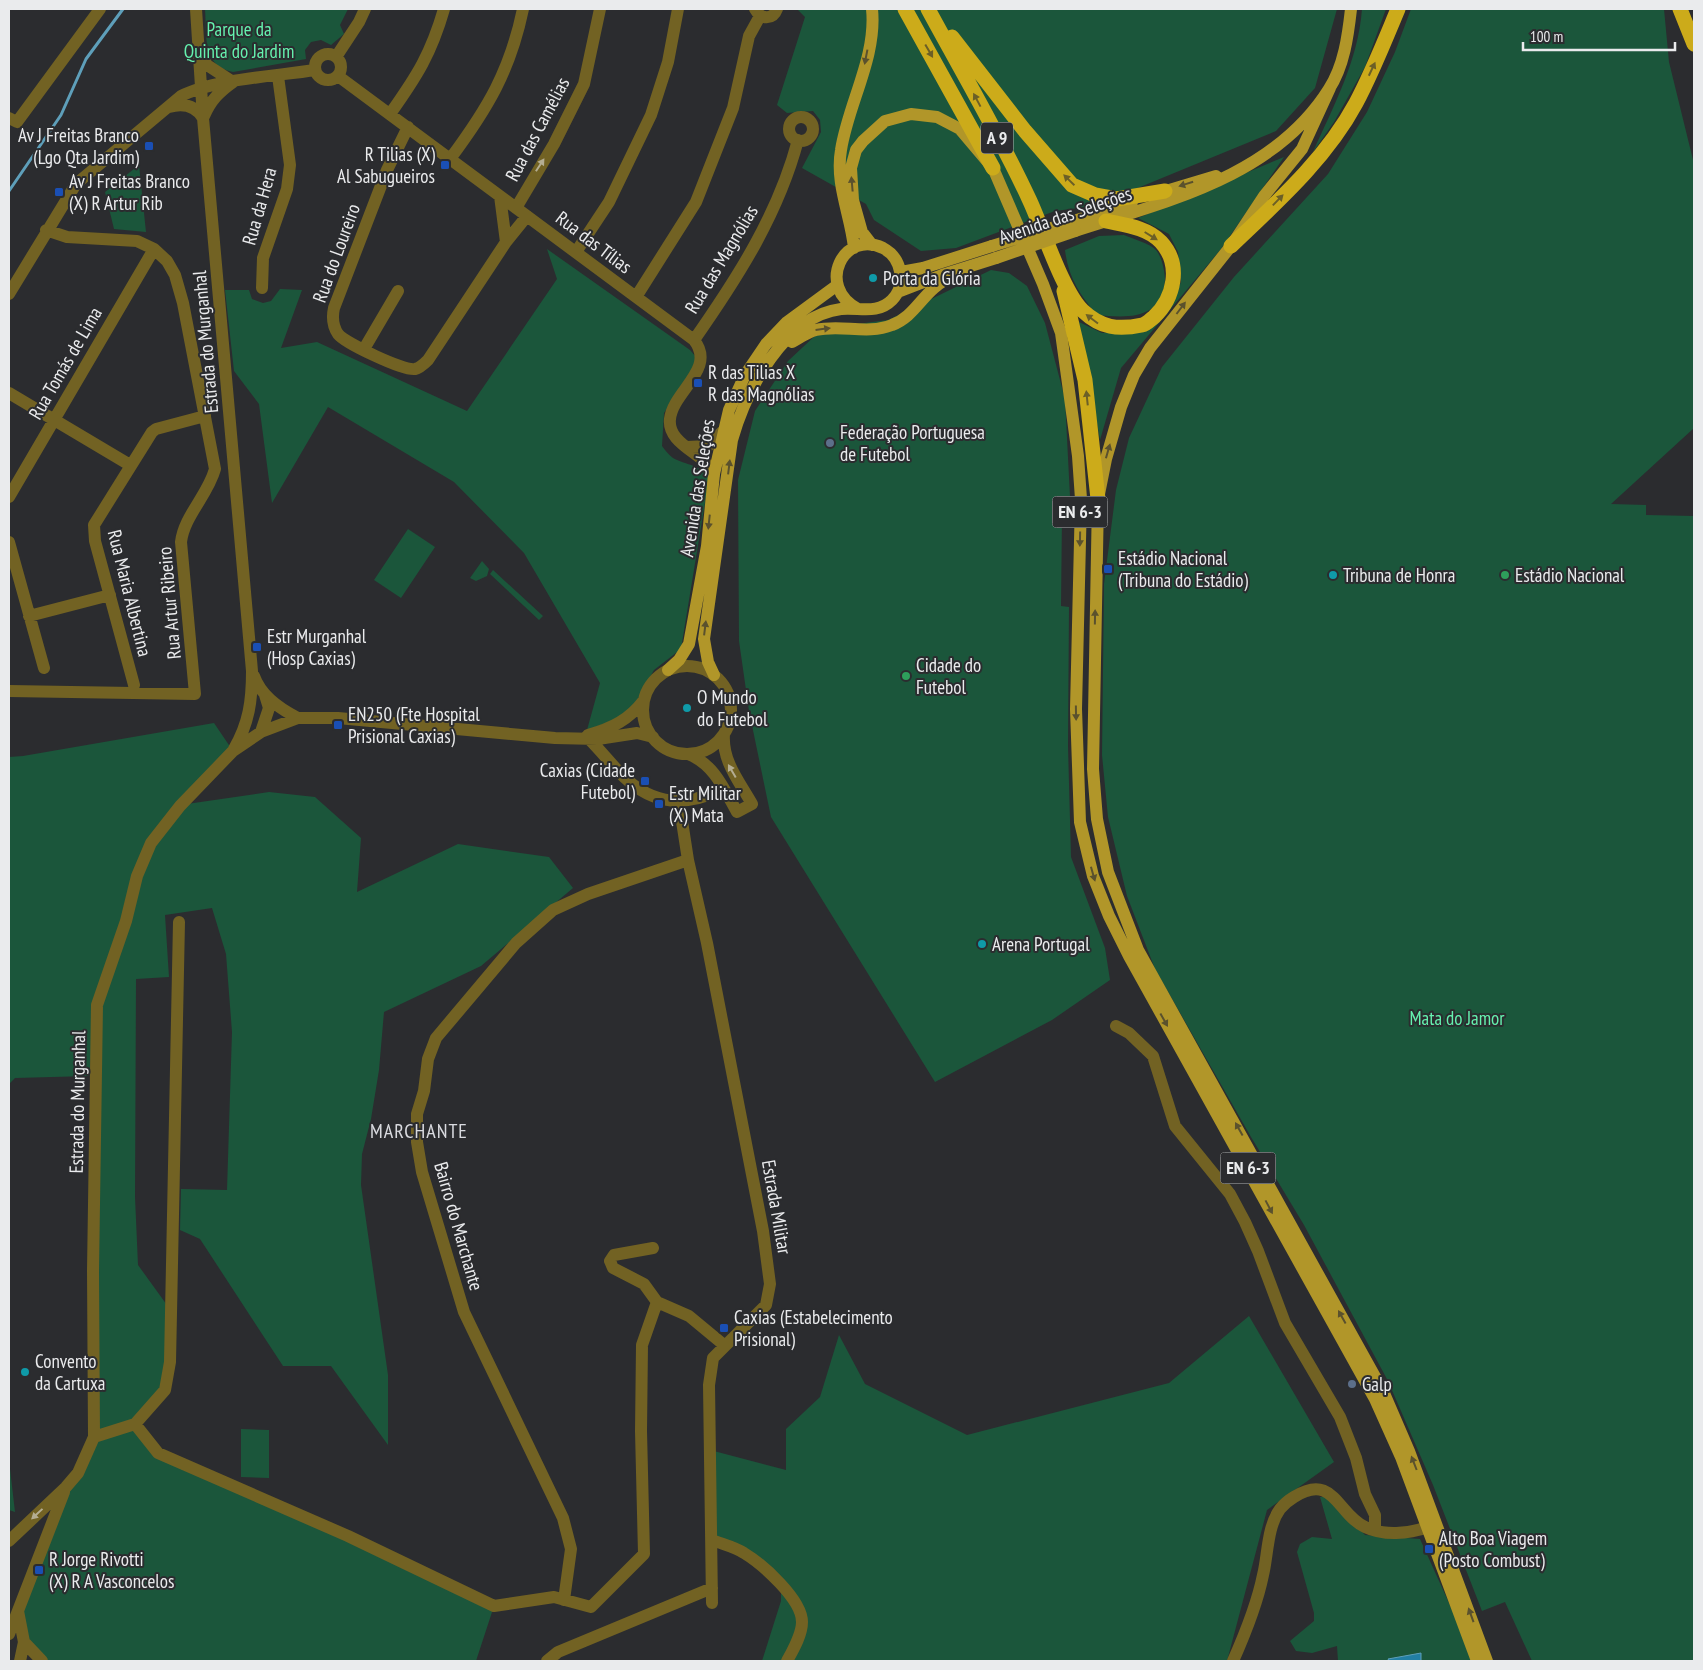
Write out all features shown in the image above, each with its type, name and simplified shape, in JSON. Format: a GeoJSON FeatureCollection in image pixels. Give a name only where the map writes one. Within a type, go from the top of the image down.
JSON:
{"type":"FeatureCollection","features":[{"type":"Feature","properties":{"kind":"highway","name":"A 9"},"geometry":{"type":"LineString","coordinates":[[905,9],[993,168]]}},
{"type":"Feature","properties":{"kind":"highway","name":"A 9"},"geometry":{"type":"LineString","coordinates":[[929,9],[1029,198],[1060,270],[1085,380],[1098,498]]}},
{"type":"Feature","properties":{"kind":"highway"},"geometry":{"type":"LineString","coordinates":[[929,9],[1025,131],[1072,185],[1095,195],[1117,199],[1164,191]]}},
{"type":"Feature","properties":{"kind":"highway"},"geometry":{"type":"LineString","coordinates":[[1231,246],[1276,203],[1319,157],[1356,104],[1398,9]]}},
{"type":"Feature","properties":{"kind":"highway"},"geometry":{"type":"LineString","coordinates":[[1680,9],[1694,44]]}},
{"type":"Feature","properties":{"kind":"highway"},"geometry":{"type":"LineString","coordinates":[[1692,9],[1694,30]]}},
{"type":"Feature","properties":{"kind":"highway"},"geometry":{"type":"LineString","coordinates":[[1060,270],[1082,310],[1102,326],[1126,328],[1145,324],[1162,309],[1171,292],[1174,272],[1161,242],[1138,228],[1106,221]]}},
{"type":"Feature","properties":{"kind":"main road"},"geometry":{"type":"LineString","coordinates":[[854,248],[840,178],[840,153],[847,120],[863,73],[872,9]]}},
{"type":"Feature","properties":{"kind":"main road","name":"Avenida das Seleções"},"geometry":{"type":"LineString","coordinates":[[1073,226],[1106,221],[1199,190],[1279,146],[1308,118],[1330,88],[1342,62],[1351,9]]}},
{"type":"Feature","properties":{"kind":"main road"},"geometry":{"type":"LineString","coordinates":[[1098,498],[1106,459],[1121,407],[1134,375],[1150,348],[1231,246],[1264,196],[1302,149],[1330,88]]}},
{"type":"Feature","properties":{"kind":"main road"},"geometry":{"type":"LineString","coordinates":[[898,292],[900,272],[891,254],[872,245],[862,232],[854,200],[851,168],[859,145],[885,121],[911,114],[936,117],[960,129],[993,168]]}},
{"type":"Feature","properties":{"kind":"main road","name":"A 9"},"geometry":{"type":"LineString","coordinates":[[993,168],[1043,284],[1061,333],[1078,456]]}},
{"type":"Feature","properties":{"kind":"main road","name":"Avenida das Seleções"},"geometry":{"type":"LineString","coordinates":[[900,272],[994,252],[1073,226],[1164,191],[1242,168]]}},
{"type":"Feature","properties":{"kind":"main road"},"geometry":{"type":"LineString","coordinates":[[858,309],[844,300],[836,286],[835,275],[838,264],[844,255],[854,248],[872,245]]}},
{"type":"Feature","properties":{"kind":"main road","name":"Avenida das Seleções"},"geometry":{"type":"LineString","coordinates":[[714,675],[708,662],[704,640],[732,440],[754,383],[778,349],[791,335],[820,316],[842,309],[867,310],[885,306],[898,292],[966,268],[994,252]]}},
{"type":"Feature","properties":{"kind":"main road"},"geometry":{"type":"LineString","coordinates":[[778,349],[814,330],[828,328],[880,329],[894,325],[908,316],[933,289],[948,277],[966,268]]}},
{"type":"Feature","properties":{"kind":"main road","name":"Avenida das Seleções"},"geometry":{"type":"LineString","coordinates":[[668,670],[682,656],[689,644],[707,546],[714,474],[722,432],[737,392],[755,358],[766,344],[787,322],[836,286]]}},
{"type":"Feature","properties":{"kind":"main road","name":"EN 6-3"},"geometry":{"type":"LineString","coordinates":[[1078,456],[1081,499],[1076,709],[1080,822],[1093,876],[1108,916],[1129,956],[1375,1400],[1401,1457],[1476,1661]]}},
{"type":"Feature","properties":{"kind":"main road","name":"EN 6-3"},"geometry":{"type":"LineString","coordinates":[[1098,498],[1093,769],[1097,819],[1108,872],[1138,950],[1384,1393],[1409,1451],[1487,1661]]}},
{"type":"Feature","properties":{"kind":"street"},"geometry":{"type":"LineString","coordinates":[[9,118],[17,122],[100,9]]}},
{"type":"Feature","properties":{"kind":"street","name":"Estrada do Murganhal"},"geometry":{"type":"LineString","coordinates":[[196,9],[203,118],[252,671],[253,722],[261,732]]}},
{"type":"Feature","properties":{"kind":"street"},"geometry":{"type":"LineString","coordinates":[[336,57],[359,22],[365,9]]}},
{"type":"Feature","properties":{"kind":"street"},"geometry":{"type":"LineString","coordinates":[[390,114],[421,70],[436,38],[444,9]]}},
{"type":"Feature","properties":{"kind":"street"},"geometry":{"type":"LineString","coordinates":[[450,159],[481,118],[497,90],[512,51],[523,9]]}},
{"type":"Feature","properties":{"kind":"street","name":"Rua das Camélias"},"geometry":{"type":"LineString","coordinates":[[516,208],[554,144],[584,84],[600,9]]}},
{"type":"Feature","properties":{"kind":"street"},"geometry":{"type":"LineString","coordinates":[[576,252],[609,202],[650,115],[668,62],[678,9]]}},
{"type":"Feature","properties":{"kind":"street"},"geometry":{"type":"LineString","coordinates":[[636,297],[696,202],[733,108],[749,36],[757,12],[770,17],[777,9]]}},
{"type":"Feature","properties":{"kind":"street"},"geometry":{"type":"LineString","coordinates":[[199,52],[208,65],[233,82]]}},
{"type":"Feature","properties":{"kind":"street"},"geometry":{"type":"LineString","coordinates":[[329,54],[336,57],[341,64],[338,76],[331,80],[323,80],[315,70],[316,62],[321,56],[329,54]]}},
{"type":"Feature","properties":{"kind":"street"},"geometry":{"type":"LineString","coordinates":[[9,294],[46,230],[76,184],[181,96],[201,88],[315,70]]}},
{"type":"Feature","properties":{"kind":"street","name":"Rua da Hera"},"geometry":{"type":"LineString","coordinates":[[262,288],[263,258],[287,189],[290,165],[278,76]]}},
{"type":"Feature","properties":{"kind":"street","name":"Rua das Tílias"},"geometry":{"type":"LineString","coordinates":[[338,76],[694,340]]}},
{"type":"Feature","properties":{"kind":"street"},"geometry":{"type":"LineString","coordinates":[[203,118],[218,92],[233,82]]}},
{"type":"Feature","properties":{"kind":"street"},"geometry":{"type":"LineString","coordinates":[[166,108],[182,105],[190,106],[198,110],[203,118]]}},
{"type":"Feature","properties":{"kind":"street","name":"Rua do Loureiro"},"geometry":{"type":"LineString","coordinates":[[408,127],[387,170],[332,315],[332,322],[339,335],[403,368],[415,369],[422,366],[428,360],[506,242],[527,216]]}},
{"type":"Feature","properties":{"kind":"street","name":"Rua das Magnólias"},"geometry":{"type":"LineString","coordinates":[[694,340],[735,281],[761,236],[789,174],[798,140]]}},
{"type":"Feature","properties":{"kind":"street"},"geometry":{"type":"LineString","coordinates":[[500,196],[506,242]]}},
{"type":"Feature","properties":{"kind":"street","name":"Rua Artur Ribeiro"},"geometry":{"type":"LineString","coordinates":[[9,691],[195,694],[181,542],[183,530],[208,486],[215,469],[183,303],[175,275],[167,261],[154,249],[137,241],[67,237],[46,230]]}},
{"type":"Feature","properties":{"kind":"street","name":"Rua Tomás de Lima"},"geometry":{"type":"LineString","coordinates":[[9,497],[154,249]]}},
{"type":"Feature","properties":{"kind":"street"},"geometry":{"type":"LineString","coordinates":[[364,349],[398,291]]}},
{"type":"Feature","properties":{"kind":"street"},"geometry":{"type":"LineString","coordinates":[[694,340],[701,351],[701,364],[674,407],[670,423],[672,432],[687,447],[706,460],[714,474]]}},
{"type":"Feature","properties":{"kind":"street"},"geometry":{"type":"LineString","coordinates":[[9,393],[130,465]]}},
{"type":"Feature","properties":{"kind":"street","name":"Rua Maria Albertina"},"geometry":{"type":"LineString","coordinates":[[134,685],[95,540],[94,525],[148,437],[156,429],[205,416]]}},
{"type":"Feature","properties":{"kind":"street"},"geometry":{"type":"LineString","coordinates":[[687,447],[708,446],[722,432]]}},
{"type":"Feature","properties":{"kind":"street"},"geometry":{"type":"LineString","coordinates":[[9,542],[44,668]]}},
{"type":"Feature","properties":{"kind":"street"},"geometry":{"type":"LineString","coordinates":[[29,616],[110,595]]}},
{"type":"Feature","properties":{"kind":"street"},"geometry":{"type":"LineString","coordinates":[[582,739],[619,724],[631,716],[644,700],[655,680],[668,670],[692,666],[714,675],[725,686],[731,702],[730,719],[724,734],[723,745],[727,762],[752,804],[737,812],[708,764],[688,754],[672,751],[653,737],[645,724],[644,700]]}},
{"type":"Feature","properties":{"kind":"street","name":"Estrada do Murganhal"},"geometry":{"type":"LineString","coordinates":[[252,671],[265,695],[269,708],[261,732]]}},
{"type":"Feature","properties":{"kind":"street","name":"Estrada do Murganhal"},"geometry":{"type":"LineString","coordinates":[[265,695],[276,705],[298,718]]}},
{"type":"Feature","properties":{"kind":"street","name":"Estrada do Murganhal"},"geometry":{"type":"LineString","coordinates":[[233,751],[244,730],[252,700]]}},
{"type":"Feature","properties":{"kind":"street"},"geometry":{"type":"LineString","coordinates":[[298,718],[338,718],[531,737],[582,739],[637,733],[653,737]]}},
{"type":"Feature","properties":{"kind":"street","name":"Estrada do Murganhal"},"geometry":{"type":"LineString","coordinates":[[66,1487],[78,1473],[94,1437],[93,1271],[97,1005],[126,921],[137,876],[152,843],[180,806],[233,751],[261,732],[298,718]]}},
{"type":"Feature","properties":{"kind":"street"},"geometry":{"type":"LineString","coordinates":[[688,754],[712,746],[724,734]]}},
{"type":"Feature","properties":{"kind":"street"},"geometry":{"type":"LineString","coordinates":[[612,764],[609,748],[618,736]]}},
{"type":"Feature","properties":{"kind":"street"},"geometry":{"type":"LineString","coordinates":[[582,739],[642,790],[660,798],[678,802],[701,800],[724,789]]}},
{"type":"Feature","properties":{"kind":"street","name":"Estrada Militar"},"geometry":{"type":"LineString","coordinates":[[678,802],[763,1231],[770,1284],[766,1305],[713,1358],[709,1385],[712,1603]]}},
{"type":"Feature","properties":{"kind":"street","name":"Bairro do Marchante"},"geometry":{"type":"LineString","coordinates":[[564,1600],[571,1549],[563,1518],[506,1404],[484,1352],[464,1312],[422,1172],[417,1142],[417,1114],[424,1091],[428,1058],[436,1038],[516,943],[553,910],[588,894],[688,860]]}},
{"type":"Feature","properties":{"kind":"street"},"geometry":{"type":"LineString","coordinates":[[94,1437],[135,1424],[165,1390],[170,1362],[179,922]]}},
{"type":"Feature","properties":{"kind":"street"},"geometry":{"type":"LineString","coordinates":[[1116,1026],[1129,1033],[1153,1056],[1175,1126],[1230,1194],[1245,1222],[1285,1322],[1340,1417],[1356,1458],[1365,1494],[1375,1515],[1375,1530]]}},
{"type":"Feature","properties":{"kind":"street"},"geometry":{"type":"LineString","coordinates":[[653,1248],[614,1255],[610,1262],[613,1268],[644,1284],[657,1302],[689,1316],[724,1345]]}},
{"type":"Feature","properties":{"kind":"street"},"geometry":{"type":"LineString","coordinates":[[135,1424],[158,1452],[330,1528],[494,1606],[509,1605],[530,1599],[554,1598],[591,1607],[644,1554],[641,1431],[642,1345],[657,1302]]}},
{"type":"Feature","properties":{"kind":"street"},"geometry":{"type":"LineString","coordinates":[[9,1541],[66,1487]]}},
{"type":"Feature","properties":{"kind":"street"},"geometry":{"type":"LineString","coordinates":[[9,1634],[66,1487]]}},
{"type":"Feature","properties":{"kind":"street"},"geometry":{"type":"LineString","coordinates":[[1233,1661],[1246,1632],[1260,1586],[1274,1523],[1280,1510],[1288,1501],[1307,1489],[1319,1488],[1340,1503],[1357,1522],[1375,1530],[1411,1533],[1428,1527]]}},
{"type":"Feature","properties":{"kind":"street"},"geometry":{"type":"LineString","coordinates":[[712,1540],[743,1552],[781,1583],[796,1605],[802,1621],[798,1639],[787,1661]]}},
{"type":"Feature","properties":{"kind":"street"},"geometry":{"type":"LineString","coordinates":[[547,1661],[558,1652],[712,1588]]}},
{"type":"Feature","properties":{"kind":"street"},"geometry":{"type":"LineString","coordinates":[[18,1611],[24,1642],[20,1661]]}},
{"type":"Feature","properties":{"kind":"street"},"geometry":{"type":"LineString","coordinates":[[24,1642],[42,1661]]}},
{"type":"Feature","properties":{"kind":"green space","name":"Parque da Quinta do Jardim"},"geometry":{"type":"Polygon","coordinates":[[[205,9],[348,9],[340,25],[344,34],[331,45],[321,40],[311,42],[305,50],[306,59],[233,72],[223,69],[215,63],[211,56],[206,38],[205,9]]]}},
{"type":"Feature","properties":{"kind":"green space"},"geometry":{"type":"Polygon","coordinates":[[[797,9],[1337,9],[1315,88],[1276,131],[1094,206],[1055,211],[956,248],[921,251],[874,220],[866,204],[802,168],[821,132],[820,120],[813,111],[787,113],[777,105],[805,17],[797,9]]]}},
{"type":"Feature","properties":{"kind":"green space"},"geometry":{"type":"Polygon","coordinates":[[[1362,9],[1386,9],[1365,67],[1334,122],[1313,152],[1337,100],[1350,65],[1356,47],[1362,9]]]}},
{"type":"Feature","properties":{"kind":"green space","name":"Mata do Jamor"},"geometry":{"type":"Polygon","coordinates":[[[1411,9],[1664,9],[1669,62],[1694,164],[1694,428],[1611,504],[1646,505],[1646,515],[1694,516],[1694,1661],[1532,1661],[1505,1602],[1482,1611],[1433,1485],[1388,1381],[1304,1225],[1251,1137],[1155,969],[1127,896],[1108,817],[1102,755],[1104,584],[1116,490],[1129,438],[1162,367],[1234,277],[1328,174],[1367,112],[1395,52],[1411,9]]]}},
{"type":"Feature","properties":{"kind":"green space"},"geometry":{"type":"Polygon","coordinates":[[[1284,157],[1221,249],[1168,312],[1181,282],[1178,252],[1169,234],[1138,218],[1284,157]]]}},
{"type":"Feature","properties":{"kind":"green space"},"geometry":{"type":"Polygon","coordinates":[[[139,165],[146,232],[114,229],[105,192],[139,165]]]}},
{"type":"Feature","properties":{"kind":"green space"},"geometry":{"type":"Polygon","coordinates":[[[1124,235],[1149,245],[1158,253],[1165,277],[1162,293],[1157,303],[1142,314],[1131,316],[1097,315],[1085,300],[1072,277],[1065,250],[1099,236],[1124,235]]]}},
{"type":"Feature","properties":{"kind":"green space"},"geometry":{"type":"Polygon","coordinates":[[[547,249],[690,350],[696,357],[693,369],[664,413],[662,446],[673,458],[702,470],[709,478],[681,649],[654,670],[629,715],[587,730],[600,683],[524,553],[454,482],[328,407],[272,503],[259,404],[234,371],[225,290],[249,290],[252,299],[263,303],[271,301],[280,289],[302,290],[281,348],[317,342],[467,411],[557,279],[547,249]]]}},
{"type":"Feature","properties":{"kind":"green space","name":"Cidade do Futebol"},"geometry":{"type":"Polygon","coordinates":[[[991,270],[1009,273],[1027,286],[1045,323],[1065,399],[1071,516],[1062,515],[1061,606],[1069,607],[1068,746],[1071,857],[1105,948],[1110,980],[1052,1020],[935,1082],[771,817],[749,711],[739,641],[738,480],[755,411],[788,361],[818,333],[849,325],[888,320],[991,270]]]}},
{"type":"Feature","properties":{"kind":"green space"},"geometry":{"type":"Polygon","coordinates":[[[1165,316],[1121,368],[1100,440],[1079,322],[1102,333],[1146,331],[1165,316]]]}},
{"type":"Feature","properties":{"kind":"green space"},"geometry":{"type":"Polygon","coordinates":[[[408,529],[435,547],[401,598],[374,580],[408,529]]]}},
{"type":"Feature","properties":{"kind":"green space"},"geometry":{"type":"Polygon","coordinates":[[[482,561],[489,569],[487,576],[476,581],[470,578],[482,561]]]}},
{"type":"Feature","properties":{"kind":"green space"},"geometry":{"type":"Polygon","coordinates":[[[493,570],[543,616],[539,620],[490,574],[493,570]]]}},
{"type":"Feature","properties":{"kind":"green space"},"geometry":{"type":"Polygon","coordinates":[[[214,723],[233,751],[180,805],[269,792],[315,797],[361,838],[357,892],[458,844],[549,857],[573,888],[481,966],[384,1012],[379,1070],[371,1119],[362,1154],[361,1185],[388,1375],[388,1445],[331,1366],[283,1366],[200,1239],[180,1230],[181,1189],[227,1190],[232,1032],[226,954],[212,908],[165,915],[169,977],[136,979],[135,1197],[138,1265],[172,1312],[165,1390],[135,1424],[158,1453],[494,1606],[476,1661],[42,1661],[14,1621],[66,1487],[94,1437],[96,1013],[89,1076],[15,1078],[9,1084],[9,757],[214,723]]]}},
{"type":"Feature","properties":{"kind":"green space"},"geometry":{"type":"Polygon","coordinates":[[[1249,1316],[1334,1462],[1267,1510],[1227,1661],[762,1661],[781,1601],[781,1583],[743,1552],[711,1541],[710,1450],[786,1470],[786,1429],[820,1397],[839,1335],[865,1384],[967,1435],[1169,1383],[1249,1316]]]}},
{"type":"Feature","properties":{"kind":"green space"},"geometry":{"type":"Polygon","coordinates":[[[241,1429],[269,1430],[269,1478],[241,1477],[241,1429]]]}},
{"type":"Feature","properties":{"kind":"green space"},"geometry":{"type":"Polygon","coordinates":[[[9,1460],[15,1512],[9,1510],[9,1460]]]}},
{"type":"Feature","properties":{"kind":"green space"},"geometry":{"type":"Polygon","coordinates":[[[1320,1497],[1329,1497],[1365,1535],[1420,1539],[1454,1614],[1471,1661],[1338,1661],[1337,1646],[1312,1653],[1296,1651],[1290,1641],[1314,1621],[1314,1613],[1297,1552],[1300,1544],[1312,1537],[1332,1539],[1320,1497]]]}},
{"type":"Feature","properties":{"kind":"water"},"geometry":{"type":"Polygon","coordinates":[[[1421,1653],[1421,1661],[1389,1661],[1388,1659],[1421,1653]]]}},
{"type":"Feature","properties":{"kind":"waterway"},"geometry":{"type":"LineString","coordinates":[[9,191],[61,115],[86,59],[123,9]]}},
{"type":"Feature","properties":{"kind":"place","name":"Av J Freitas Branco (Lgo Qta Jardim)"},"geometry":{"type":"Point","coordinates":[149,146]}},
{"type":"Feature","properties":{"kind":"place","name":"R Tilias (X) Al Sabugueiros"},"geometry":{"type":"Point","coordinates":[445,165]}},
{"type":"Feature","properties":{"kind":"place","name":"Av J Freitas Branco (X) R Artur Rib"},"geometry":{"type":"Point","coordinates":[59,192]}},
{"type":"Feature","properties":{"kind":"place","name":"Porta da Glória"},"geometry":{"type":"Point","coordinates":[873,278]}},
{"type":"Feature","properties":{"kind":"place","name":"R das Tilias X R das Magnólias"},"geometry":{"type":"Point","coordinates":[698,383]}},
{"type":"Feature","properties":{"kind":"place","name":"Federação Portuguesa de Futebol"},"geometry":{"type":"Point","coordinates":[830,443]}},
{"type":"Feature","properties":{"kind":"place","name":"Estádio Nacional (Tribuna do Estádio)"},"geometry":{"type":"Point","coordinates":[1108,569]}},
{"type":"Feature","properties":{"kind":"place","name":"Tribuna de Honra"},"geometry":{"type":"Point","coordinates":[1333,575]}},
{"type":"Feature","properties":{"kind":"place","name":"Estádio Nacional"},"geometry":{"type":"Point","coordinates":[1505,575]}},
{"type":"Feature","properties":{"kind":"place","name":"Estr Murganhal (Hosp Caxias)"},"geometry":{"type":"Point","coordinates":[257,647]}},
{"type":"Feature","properties":{"kind":"place","name":"Cidade do Futebol"},"geometry":{"type":"Point","coordinates":[906,676]}},
{"type":"Feature","properties":{"kind":"place","name":"O Mundo do Futebol"},"geometry":{"type":"Point","coordinates":[687,708]}},
{"type":"Feature","properties":{"kind":"place","name":"EN250 (Fte Hospital Prisional Caxias)"},"geometry":{"type":"Point","coordinates":[338,725]}},
{"type":"Feature","properties":{"kind":"place","name":"Caxias (Cidade Futebol)"},"geometry":{"type":"Point","coordinates":[645,781]}},
{"type":"Feature","properties":{"kind":"place","name":"Estr Militar (X) Mata"},"geometry":{"type":"Point","coordinates":[659,804]}},
{"type":"Feature","properties":{"kind":"place","name":"Arena Portugal"},"geometry":{"type":"Point","coordinates":[982,944]}},
{"type":"Feature","properties":{"kind":"place","name":"Caxias (Estabelecimento Prisional)"},"geometry":{"type":"Point","coordinates":[724,1328]}},
{"type":"Feature","properties":{"kind":"place","name":"Convento da Cartuxa"},"geometry":{"type":"Point","coordinates":[25,1372]}},
{"type":"Feature","properties":{"kind":"place","name":"Galp"},"geometry":{"type":"Point","coordinates":[1352,1384]}},
{"type":"Feature","properties":{"kind":"place","name":"Alto Boa Viagem (Posto Combust)"},"geometry":{"type":"Point","coordinates":[1429,1549]}},
{"type":"Feature","properties":{"kind":"place","name":"R Jorge Rivotti (X) R A Vasconcelos"},"geometry":{"type":"Point","coordinates":[39,1570]}},
{"type":"Feature","properties":{"kind":"district","name":"MARCHANTE"},"geometry":{"type":"Point","coordinates":[419,1131]}}]}
